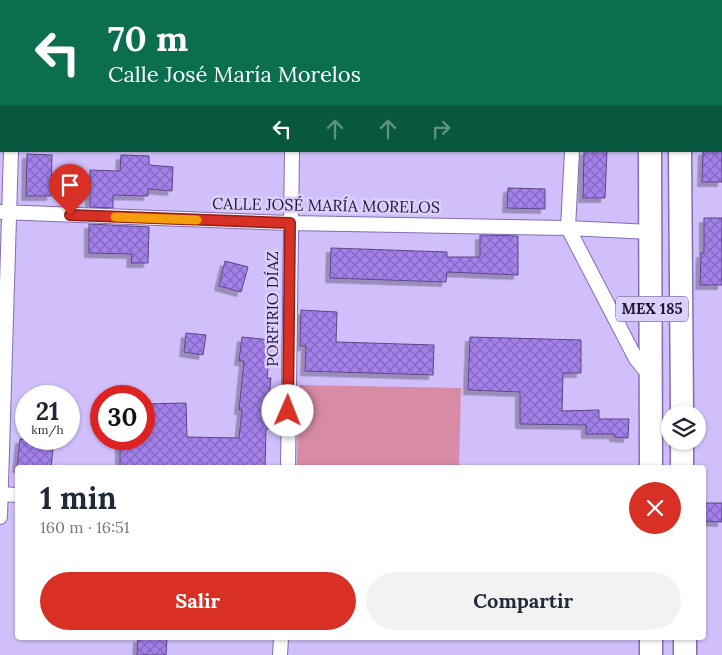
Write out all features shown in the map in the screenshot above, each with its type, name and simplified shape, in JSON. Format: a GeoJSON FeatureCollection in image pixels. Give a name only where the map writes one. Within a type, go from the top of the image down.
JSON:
{"type":"FeatureCollection","features":[{"type":"Feature","properties":{"kind":"main road","name":"MEX 185"},"geometry":{"type":"LineString","coordinates":[[650,152],[651,465]]}},
{"type":"Feature","properties":{"kind":"main road","name":"MEX 185"},"geometry":{"type":"LineString","coordinates":[[680,152],[682,405]]}},
{"type":"Feature","properties":{"kind":"main road"},"geometry":{"type":"LineString","coordinates":[[682,450],[682,465]]}},
{"type":"Feature","properties":{"kind":"main road"},"geometry":{"type":"LineString","coordinates":[[651,640],[651,655]]}},
{"type":"Feature","properties":{"kind":"main road"},"geometry":{"type":"LineString","coordinates":[[685,640],[685,655]]}},
{"type":"Feature","properties":{"kind":"street"},"geometry":{"type":"LineString","coordinates":[[0,517],[5,212],[11,152]]}},
{"type":"Feature","properties":{"kind":"street","name":"PORFIRIO DÍAZ"},"geometry":{"type":"LineString","coordinates":[[288,465],[292,152]]}},
{"type":"Feature","properties":{"kind":"street"},"geometry":{"type":"LineString","coordinates":[[572,152],[568,228],[636,359],[652,378]]}},
{"type":"Feature","properties":{"kind":"street","name":"CALLE JOSÉ MARÍA MORELOS"},"geometry":{"type":"LineString","coordinates":[[5,212],[290,223],[568,228],[651,232]]}},
{"type":"Feature","properties":{"kind":"street"},"geometry":{"type":"LineString","coordinates":[[0,494],[15,495]]}},
{"type":"Feature","properties":{"kind":"street"},"geometry":{"type":"LineString","coordinates":[[280,655],[281,640]]}},
{"type":"Feature","properties":{"kind":"shaded area"},"geometry":{"type":"Polygon","coordinates":[[[299,385],[461,388],[459,465],[297,465],[299,385]]]}},
{"type":"Feature","properties":{"kind":"building"},"geometry":{"type":"Polygon","coordinates":[[[584,152],[607,152],[605,198],[583,198],[584,152]]]}},
{"type":"Feature","properties":{"kind":"building"},"geometry":{"type":"Polygon","coordinates":[[[703,152],[722,152],[722,182],[702,182],[703,152]]]}},
{"type":"Feature","properties":{"kind":"building"},"geometry":{"type":"Polygon","coordinates":[[[27,154],[52,155],[51,196],[26,196],[27,154]]]}},
{"type":"Feature","properties":{"kind":"building"},"geometry":{"type":"Polygon","coordinates":[[[121,155],[149,156],[149,165],[173,167],[172,191],[148,189],[148,196],[113,195],[113,208],[90,207],[90,170],[120,171],[121,155]]]}},
{"type":"Feature","properties":{"kind":"building"},"geometry":{"type":"Polygon","coordinates":[[[508,188],[545,189],[545,209],[507,208],[508,188]]]}},
{"type":"Feature","properties":{"kind":"building"},"geometry":{"type":"Polygon","coordinates":[[[704,218],[722,218],[722,285],[700,285],[701,253],[704,253],[704,218]]]}},
{"type":"Feature","properties":{"kind":"building"},"geometry":{"type":"Polygon","coordinates":[[[89,224],[149,227],[148,263],[131,263],[132,254],[89,253],[89,224]]]}},
{"type":"Feature","properties":{"kind":"building"},"geometry":{"type":"Polygon","coordinates":[[[480,235],[518,236],[518,275],[447,272],[446,282],[330,278],[331,248],[447,252],[447,257],[480,257],[480,235]]]}},
{"type":"Feature","properties":{"kind":"building"},"geometry":{"type":"Polygon","coordinates":[[[225,261],[248,267],[241,292],[219,286],[225,261]]]}},
{"type":"Feature","properties":{"kind":"building"},"geometry":{"type":"Polygon","coordinates":[[[301,310],[337,312],[336,342],[434,345],[433,375],[305,371],[306,346],[300,346],[301,310]]]}},
{"type":"Feature","properties":{"kind":"building"},"geometry":{"type":"Polygon","coordinates":[[[186,333],[206,335],[203,355],[184,352],[186,333]]]}},
{"type":"Feature","properties":{"kind":"building"},"geometry":{"type":"Polygon","coordinates":[[[242,337],[271,340],[267,378],[271,378],[268,411],[271,411],[269,429],[266,429],[265,465],[120,465],[120,450],[155,450],[155,404],[186,403],[187,437],[239,438],[242,410],[239,410],[244,361],[239,361],[242,337]]]}},
{"type":"Feature","properties":{"kind":"building"},"geometry":{"type":"Polygon","coordinates":[[[470,337],[581,340],[581,373],[563,373],[562,411],[599,410],[599,419],[629,419],[628,438],[614,437],[614,434],[586,434],[586,425],[520,424],[520,392],[468,390],[470,337]]]}},
{"type":"Feature","properties":{"kind":"building"},"geometry":{"type":"Polygon","coordinates":[[[19,450],[53,450],[51,465],[17,465],[19,450]]]}},
{"type":"Feature","properties":{"kind":"building"},"geometry":{"type":"Polygon","coordinates":[[[706,503],[722,503],[722,522],[706,521],[706,503]]]}},
{"type":"Feature","properties":{"kind":"building"},"geometry":{"type":"Polygon","coordinates":[[[138,640],[167,640],[166,655],[137,655],[138,640]]]}},
{"type":"Feature","properties":{"kind":"slow traffic"},"geometry":{"type":"LineString","coordinates":[[115,217],[197,220]]}},
{"type":"Feature","properties":{"kind":"route"},"geometry":{"type":"LineString","coordinates":[[70,215],[290,223],[288,411]]}}]}
